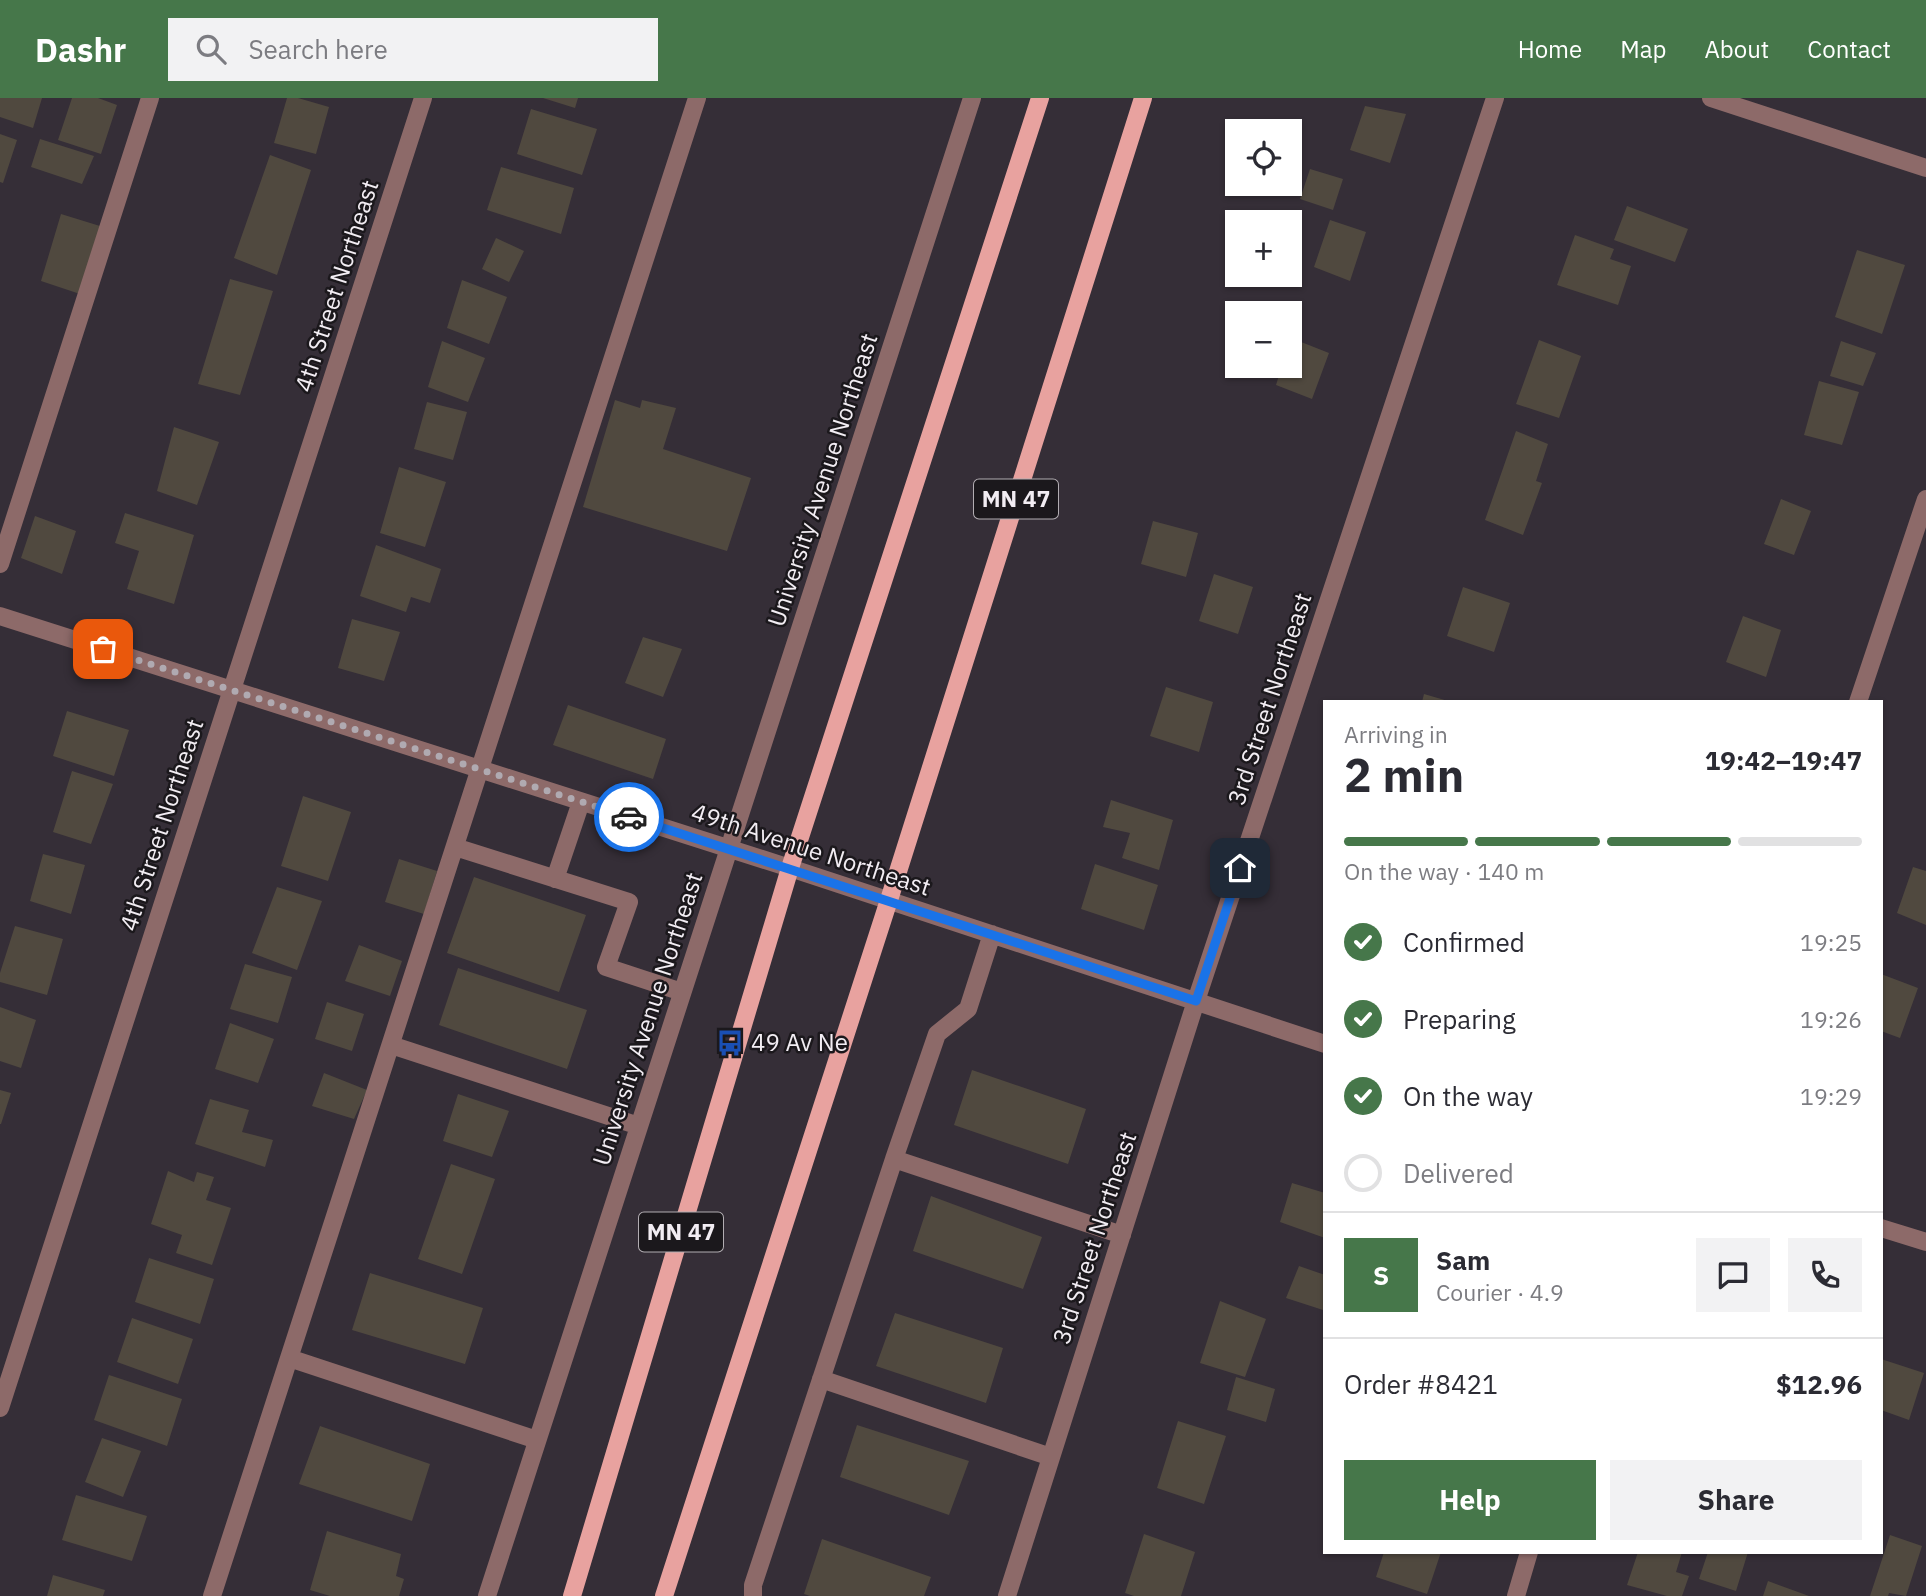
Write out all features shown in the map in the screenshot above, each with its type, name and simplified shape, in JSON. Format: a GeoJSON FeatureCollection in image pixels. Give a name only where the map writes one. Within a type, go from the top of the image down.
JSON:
{"type":"FeatureCollection","features":[{"type":"Feature","properties":{"kind":"main road","name":"MN 47"},"geometry":{"type":"LineString","coordinates":[[572,1596],[790,868],[1040,98]]}},
{"type":"Feature","properties":{"kind":"main road","name":"MN 47"},"geometry":{"type":"LineString","coordinates":[[664,1596],[889,900],[1143,98]]}},
{"type":"Feature","properties":{"kind":"street"},"geometry":{"type":"LineString","coordinates":[[0,564],[150,98]]}},
{"type":"Feature","properties":{"kind":"street","name":"4th Street Northeast"},"geometry":{"type":"LineString","coordinates":[[0,1408],[423,98]]}},
{"type":"Feature","properties":{"kind":"street"},"geometry":{"type":"LineString","coordinates":[[212,1596],[697,98]]}},
{"type":"Feature","properties":{"kind":"street","name":"University Avenue Northeast"},"geometry":{"type":"LineString","coordinates":[[487,1596],[972,98]]}},
{"type":"Feature","properties":{"kind":"street","name":"3rd Street Northeast"},"geometry":{"type":"LineString","coordinates":[[1007,1596],[1196,1001],[1495,98]]}},
{"type":"Feature","properties":{"kind":"street"},"geometry":{"type":"LineString","coordinates":[[1711,98],[1926,168]]}},
{"type":"Feature","properties":{"kind":"street"},"geometry":{"type":"LineString","coordinates":[[1859,700],[1926,499]]}},
{"type":"Feature","properties":{"kind":"street","name":"49th Avenue Northeast"},"geometry":{"type":"LineString","coordinates":[[0,616],[790,868],[1323,1043]]}},
{"type":"Feature","properties":{"kind":"street"},"geometry":{"type":"LineString","coordinates":[[555,878],[582,802]]}},
{"type":"Feature","properties":{"kind":"street"},"geometry":{"type":"LineString","coordinates":[[455,847],[629,902],[606,967],[682,992]]}},
{"type":"Feature","properties":{"kind":"street"},"geometry":{"type":"LineString","coordinates":[[753,1596],[753,1585],[937,1034],[968,1009],[992,934]]}},
{"type":"Feature","properties":{"kind":"street"},"geometry":{"type":"LineString","coordinates":[[391,1045],[639,1126]]}},
{"type":"Feature","properties":{"kind":"street"},"geometry":{"type":"LineString","coordinates":[[894,1159],[1122,1234]]}},
{"type":"Feature","properties":{"kind":"street"},"geometry":{"type":"LineString","coordinates":[[1883,1229],[1926,1242]]}},
{"type":"Feature","properties":{"kind":"street"},"geometry":{"type":"LineString","coordinates":[[289,1358],[537,1440]]}},
{"type":"Feature","properties":{"kind":"street"},"geometry":{"type":"LineString","coordinates":[[821,1379],[1051,1457]]}},
{"type":"Feature","properties":{"kind":"street"},"geometry":{"type":"LineString","coordinates":[[1516,1596],[1529,1554]]}},
{"type":"Feature","properties":{"kind":"building"},"geometry":{"type":"Polygon","coordinates":[[[0,98],[42,98],[33,128],[0,117],[0,98]]]}},
{"type":"Feature","properties":{"kind":"building"},"geometry":{"type":"Polygon","coordinates":[[[72,98],[98,98],[117,105],[101,154],[58,140],[72,98]]]}},
{"type":"Feature","properties":{"kind":"building"},"geometry":{"type":"Polygon","coordinates":[[[287,98],[298,98],[329,107],[316,154],[274,143],[287,98]]]}},
{"type":"Feature","properties":{"kind":"building"},"geometry":{"type":"Polygon","coordinates":[[[543,98],[578,98],[575,108],[543,98]]]}},
{"type":"Feature","properties":{"kind":"building"},"geometry":{"type":"Polygon","coordinates":[[[1365,106],[1406,114],[1390,163],[1350,150],[1365,106]]]}},
{"type":"Feature","properties":{"kind":"building"},"geometry":{"type":"Polygon","coordinates":[[[531,109],[597,129],[582,175],[517,154],[531,109]]]}},
{"type":"Feature","properties":{"kind":"building"},"geometry":{"type":"Polygon","coordinates":[[[0,134],[17,140],[3,183],[0,182],[0,134]]]}},
{"type":"Feature","properties":{"kind":"building"},"geometry":{"type":"Polygon","coordinates":[[[40,139],[94,156],[82,184],[31,167],[40,139]]]}},
{"type":"Feature","properties":{"kind":"building"},"geometry":{"type":"Polygon","coordinates":[[[270,155],[311,170],[277,275],[234,258],[270,155]]]}},
{"type":"Feature","properties":{"kind":"building"},"geometry":{"type":"Polygon","coordinates":[[[501,167],[574,188],[561,234],[487,210],[501,167]]]}},
{"type":"Feature","properties":{"kind":"building"},"geometry":{"type":"Polygon","coordinates":[[[1310,169],[1343,179],[1333,210],[1300,199],[1310,169]]]}},
{"type":"Feature","properties":{"kind":"building"},"geometry":{"type":"Polygon","coordinates":[[[1627,206],[1688,229],[1675,262],[1614,240],[1627,206]]]}},
{"type":"Feature","properties":{"kind":"building"},"geometry":{"type":"Polygon","coordinates":[[[61,214],[100,226],[80,294],[41,281],[61,214]]]}},
{"type":"Feature","properties":{"kind":"building"},"geometry":{"type":"Polygon","coordinates":[[[1330,220],[1366,232],[1350,281],[1314,267],[1330,220]]]}},
{"type":"Feature","properties":{"kind":"building"},"geometry":{"type":"Polygon","coordinates":[[[1575,235],[1614,249],[1610,259],[1631,266],[1618,305],[1557,285],[1575,235]]]}},
{"type":"Feature","properties":{"kind":"building"},"geometry":{"type":"Polygon","coordinates":[[[496,238],[524,251],[509,282],[482,269],[496,238]]]}},
{"type":"Feature","properties":{"kind":"building"},"geometry":{"type":"Polygon","coordinates":[[[1857,250],[1905,265],[1882,334],[1835,317],[1857,250]]]}},
{"type":"Feature","properties":{"kind":"building"},"geometry":{"type":"Polygon","coordinates":[[[230,279],[273,291],[240,395],[198,384],[230,279]]]}},
{"type":"Feature","properties":{"kind":"building"},"geometry":{"type":"Polygon","coordinates":[[[462,280],[507,297],[489,344],[447,328],[462,280]]]}},
{"type":"Feature","properties":{"kind":"building"},"geometry":{"type":"Polygon","coordinates":[[[1539,340],[1581,356],[1559,418],[1516,404],[1539,340]]]}},
{"type":"Feature","properties":{"kind":"building"},"geometry":{"type":"Polygon","coordinates":[[[442,341],[485,358],[468,402],[428,387],[442,341]]]}},
{"type":"Feature","properties":{"kind":"building"},"geometry":{"type":"Polygon","coordinates":[[[1841,341],[1876,353],[1863,386],[1830,376],[1841,341]]]}},
{"type":"Feature","properties":{"kind":"building"},"geometry":{"type":"Polygon","coordinates":[[[1302,342],[1329,353],[1312,399],[1276,385],[1278,378],[1302,378],[1302,342]]]}},
{"type":"Feature","properties":{"kind":"building"},"geometry":{"type":"Polygon","coordinates":[[[1819,381],[1859,392],[1842,445],[1804,435],[1819,381]]]}},
{"type":"Feature","properties":{"kind":"building"},"geometry":{"type":"Polygon","coordinates":[[[615,400],[640,408],[642,400],[676,408],[663,449],[751,478],[727,551],[583,507],[615,400]]]}},
{"type":"Feature","properties":{"kind":"building"},"geometry":{"type":"Polygon","coordinates":[[[427,402],[467,412],[453,460],[414,449],[427,402]]]}},
{"type":"Feature","properties":{"kind":"building"},"geometry":{"type":"Polygon","coordinates":[[[174,427],[219,442],[197,505],[157,491],[174,427]]]}},
{"type":"Feature","properties":{"kind":"building"},"geometry":{"type":"Polygon","coordinates":[[[1516,431],[1548,444],[1536,481],[1542,483],[1523,535],[1485,520],[1516,431]]]}},
{"type":"Feature","properties":{"kind":"building"},"geometry":{"type":"Polygon","coordinates":[[[399,467],[446,482],[425,547],[380,533],[399,467]]]}},
{"type":"Feature","properties":{"kind":"building"},"geometry":{"type":"Polygon","coordinates":[[[1781,499],[1811,511],[1794,555],[1764,544],[1781,499]]]}},
{"type":"Feature","properties":{"kind":"building"},"geometry":{"type":"Polygon","coordinates":[[[125,513],[194,535],[174,604],[127,589],[139,551],[115,543],[125,513]]]}},
{"type":"Feature","properties":{"kind":"building"},"geometry":{"type":"Polygon","coordinates":[[[35,516],[76,531],[62,574],[21,558],[35,516]]]}},
{"type":"Feature","properties":{"kind":"building"},"geometry":{"type":"Polygon","coordinates":[[[1153,521],[1198,533],[1186,577],[1141,564],[1153,521]]]}},
{"type":"Feature","properties":{"kind":"building"},"geometry":{"type":"Polygon","coordinates":[[[376,545],[441,569],[430,603],[411,597],[406,612],[360,596],[376,545]]]}},
{"type":"Feature","properties":{"kind":"building"},"geometry":{"type":"Polygon","coordinates":[[[1214,574],[1253,587],[1238,634],[1199,621],[1214,574]]]}},
{"type":"Feature","properties":{"kind":"building"},"geometry":{"type":"Polygon","coordinates":[[[1463,587],[1510,603],[1494,652],[1447,636],[1463,587]]]}},
{"type":"Feature","properties":{"kind":"building"},"geometry":{"type":"Polygon","coordinates":[[[1743,616],[1781,630],[1766,677],[1726,662],[1743,616]]]}},
{"type":"Feature","properties":{"kind":"building"},"geometry":{"type":"Polygon","coordinates":[[[352,619],[400,632],[384,681],[338,668],[352,619]]]}},
{"type":"Feature","properties":{"kind":"building"},"geometry":{"type":"Polygon","coordinates":[[[643,637],[682,649],[663,697],[625,683],[643,637]]]}},
{"type":"Feature","properties":{"kind":"building"},"geometry":{"type":"Polygon","coordinates":[[[1166,687],[1213,702],[1199,752],[1150,736],[1166,687]]]}},
{"type":"Feature","properties":{"kind":"building"},"geometry":{"type":"Polygon","coordinates":[[[1424,694],[1445,700],[1422,700],[1424,694]]]}},
{"type":"Feature","properties":{"kind":"building"},"geometry":{"type":"Polygon","coordinates":[[[568,705],[666,739],[653,779],[553,745],[568,705]]]}},
{"type":"Feature","properties":{"kind":"building"},"geometry":{"type":"Polygon","coordinates":[[[67,711],[129,730],[114,776],[53,756],[67,711]]]}},
{"type":"Feature","properties":{"kind":"building"},"geometry":{"type":"Polygon","coordinates":[[[72,771],[113,784],[91,844],[53,832],[72,771]]]}},
{"type":"Feature","properties":{"kind":"building"},"geometry":{"type":"Polygon","coordinates":[[[303,796],[351,812],[328,881],[281,866],[303,796]]]}},
{"type":"Feature","properties":{"kind":"building"},"geometry":{"type":"Polygon","coordinates":[[[1111,800],[1173,820],[1159,870],[1122,858],[1130,833],[1103,827],[1111,800]]]}},
{"type":"Feature","properties":{"kind":"building"},"geometry":{"type":"Polygon","coordinates":[[[43,854],[85,865],[71,914],[30,901],[43,854]]]}},
{"type":"Feature","properties":{"kind":"building"},"geometry":{"type":"Polygon","coordinates":[[[399,859],[437,871],[424,914],[385,902],[399,859]]]}},
{"type":"Feature","properties":{"kind":"building"},"geometry":{"type":"Polygon","coordinates":[[[1095,864],[1158,885],[1144,930],[1081,909],[1095,864]]]}},
{"type":"Feature","properties":{"kind":"building"},"geometry":{"type":"Polygon","coordinates":[[[1913,867],[1926,871],[1926,925],[1897,913],[1913,867]]]}},
{"type":"Feature","properties":{"kind":"building"},"geometry":{"type":"Polygon","coordinates":[[[474,877],[586,915],[559,992],[447,953],[474,877]]]}},
{"type":"Feature","properties":{"kind":"building"},"geometry":{"type":"Polygon","coordinates":[[[277,887],[322,901],[297,970],[252,953],[277,887]]]}},
{"type":"Feature","properties":{"kind":"building"},"geometry":{"type":"Polygon","coordinates":[[[15,926],[63,939],[47,995],[0,982],[0,973],[15,926]]]}},
{"type":"Feature","properties":{"kind":"building"},"geometry":{"type":"Polygon","coordinates":[[[359,945],[402,961],[390,996],[345,981],[359,945]]]}},
{"type":"Feature","properties":{"kind":"building"},"geometry":{"type":"Polygon","coordinates":[[[245,964],[292,977],[278,1023],[230,1009],[245,964]]]}},
{"type":"Feature","properties":{"kind":"building"},"geometry":{"type":"Polygon","coordinates":[[[458,968],[587,1010],[567,1069],[439,1025],[458,968]]]}},
{"type":"Feature","properties":{"kind":"building"},"geometry":{"type":"Polygon","coordinates":[[[1883,975],[1918,988],[1900,1038],[1883,1032],[1883,975]]]}},
{"type":"Feature","properties":{"kind":"building"},"geometry":{"type":"Polygon","coordinates":[[[327,1002],[364,1014],[352,1051],[315,1039],[327,1002]]]}},
{"type":"Feature","properties":{"kind":"building"},"geometry":{"type":"Polygon","coordinates":[[[0,1007],[36,1020],[21,1068],[0,1061],[0,1007]]]}},
{"type":"Feature","properties":{"kind":"building"},"geometry":{"type":"Polygon","coordinates":[[[230,1023],[274,1039],[258,1083],[215,1069],[230,1023]]]}},
{"type":"Feature","properties":{"kind":"building"},"geometry":{"type":"Polygon","coordinates":[[[972,1070],[1086,1109],[1068,1164],[954,1125],[972,1070]]]}},
{"type":"Feature","properties":{"kind":"building"},"geometry":{"type":"Polygon","coordinates":[[[324,1073],[367,1090],[354,1119],[312,1106],[324,1073]]]}},
{"type":"Feature","properties":{"kind":"building"},"geometry":{"type":"Polygon","coordinates":[[[0,1090],[11,1093],[1,1124],[0,1124],[0,1090]]]}},
{"type":"Feature","properties":{"kind":"building"},"geometry":{"type":"Polygon","coordinates":[[[458,1094],[509,1111],[492,1157],[443,1141],[458,1094]]]}},
{"type":"Feature","properties":{"kind":"building"},"geometry":{"type":"Polygon","coordinates":[[[210,1099],[249,1110],[242,1132],[273,1140],[265,1167],[195,1144],[210,1099]]]}},
{"type":"Feature","properties":{"kind":"building"},"geometry":{"type":"Polygon","coordinates":[[[451,1164],[495,1179],[462,1274],[418,1259],[451,1164]]]}},
{"type":"Feature","properties":{"kind":"building"},"geometry":{"type":"Polygon","coordinates":[[[168,1171],[194,1182],[197,1172],[214,1177],[206,1200],[231,1208],[212,1265],[176,1253],[182,1235],[151,1224],[168,1171]]]}},
{"type":"Feature","properties":{"kind":"building"},"geometry":{"type":"Polygon","coordinates":[[[1292,1183],[1323,1192],[1323,1237],[1280,1222],[1292,1183]]]}},
{"type":"Feature","properties":{"kind":"building"},"geometry":{"type":"Polygon","coordinates":[[[931,1196],[1042,1237],[1023,1289],[913,1251],[931,1196]]]}},
{"type":"Feature","properties":{"kind":"building"},"geometry":{"type":"Polygon","coordinates":[[[149,1258],[214,1279],[200,1324],[135,1302],[149,1258]]]}},
{"type":"Feature","properties":{"kind":"building"},"geometry":{"type":"Polygon","coordinates":[[[1299,1266],[1323,1274],[1323,1310],[1286,1298],[1299,1266]]]}},
{"type":"Feature","properties":{"kind":"building"},"geometry":{"type":"Polygon","coordinates":[[[370,1273],[483,1308],[465,1364],[352,1330],[370,1273]]]}},
{"type":"Feature","properties":{"kind":"building"},"geometry":{"type":"Polygon","coordinates":[[[1220,1301],[1266,1319],[1245,1377],[1200,1363],[1220,1301]]]}},
{"type":"Feature","properties":{"kind":"building"},"geometry":{"type":"Polygon","coordinates":[[[895,1313],[1003,1348],[986,1403],[876,1366],[895,1313]]]}},
{"type":"Feature","properties":{"kind":"building"},"geometry":{"type":"Polygon","coordinates":[[[132,1318],[193,1339],[178,1384],[117,1362],[132,1318]]]}},
{"type":"Feature","properties":{"kind":"building"},"geometry":{"type":"Polygon","coordinates":[[[1883,1360],[1924,1373],[1909,1420],[1883,1411],[1883,1360]]]}},
{"type":"Feature","properties":{"kind":"building"},"geometry":{"type":"Polygon","coordinates":[[[109,1375],[182,1399],[167,1446],[94,1420],[109,1375]]]}},
{"type":"Feature","properties":{"kind":"building"},"geometry":{"type":"Polygon","coordinates":[[[1236,1377],[1275,1389],[1266,1422],[1227,1410],[1236,1377]]]}},
{"type":"Feature","properties":{"kind":"building"},"geometry":{"type":"Polygon","coordinates":[[[1178,1421],[1226,1436],[1204,1504],[1157,1488],[1178,1421]]]}},
{"type":"Feature","properties":{"kind":"building"},"geometry":{"type":"Polygon","coordinates":[[[857,1425],[969,1461],[949,1515],[840,1477],[857,1425]]]}},
{"type":"Feature","properties":{"kind":"building"},"geometry":{"type":"Polygon","coordinates":[[[320,1426],[430,1464],[412,1521],[299,1484],[320,1426]]]}},
{"type":"Feature","properties":{"kind":"building"},"geometry":{"type":"Polygon","coordinates":[[[102,1438],[141,1451],[123,1497],[85,1482],[102,1438]]]}},
{"type":"Feature","properties":{"kind":"building"},"geometry":{"type":"Polygon","coordinates":[[[76,1495],[147,1516],[132,1561],[62,1540],[76,1495]]]}},
{"type":"Feature","properties":{"kind":"building"},"geometry":{"type":"Polygon","coordinates":[[[327,1531],[401,1554],[396,1576],[404,1579],[399,1596],[330,1596],[310,1590],[327,1531]]]}},
{"type":"Feature","properties":{"kind":"building"},"geometry":{"type":"Polygon","coordinates":[[[1144,1534],[1195,1552],[1181,1596],[1134,1596],[1125,1593],[1144,1534]]]}},
{"type":"Feature","properties":{"kind":"building"},"geometry":{"type":"Polygon","coordinates":[[[1890,1535],[1922,1546],[1906,1596],[1889,1593],[1888,1596],[1870,1596],[1890,1535]]]}},
{"type":"Feature","properties":{"kind":"building"},"geometry":{"type":"Polygon","coordinates":[[[822,1539],[931,1577],[924,1596],[804,1594],[822,1539]]]}},
{"type":"Feature","properties":{"kind":"building"},"geometry":{"type":"Polygon","coordinates":[[[1383,1554],[1440,1554],[1427,1594],[1376,1577],[1383,1554]]]}},
{"type":"Feature","properties":{"kind":"building"},"geometry":{"type":"Polygon","coordinates":[[[1637,1554],[1681,1554],[1676,1572],[1689,1576],[1682,1596],[1667,1596],[1627,1585],[1637,1554]]]}},
{"type":"Feature","properties":{"kind":"building"},"geometry":{"type":"Polygon","coordinates":[[[1707,1554],[1747,1554],[1736,1591],[1699,1579],[1707,1554]]]}},
{"type":"Feature","properties":{"kind":"building"},"geometry":{"type":"Polygon","coordinates":[[[53,1575],[105,1590],[103,1596],[47,1596],[53,1575]]]}},
{"type":"Feature","properties":{"kind":"building"},"geometry":{"type":"Polygon","coordinates":[[[1768,1581],[1809,1596],[1763,1596],[1768,1581]]]}},
{"type":"Feature","properties":{"kind":"way so far"},"geometry":{"type":"LineString","coordinates":[[103,649],[629,817]]}},
{"type":"Feature","properties":{"kind":"place","name":"49 Av Ne"},"geometry":{"type":"Point","coordinates":[730,1043]}},
{"type":"Feature","properties":{"kind":"route"},"geometry":{"type":"LineString","coordinates":[[629,817],[1196,1001],[1240,868]]}}]}
